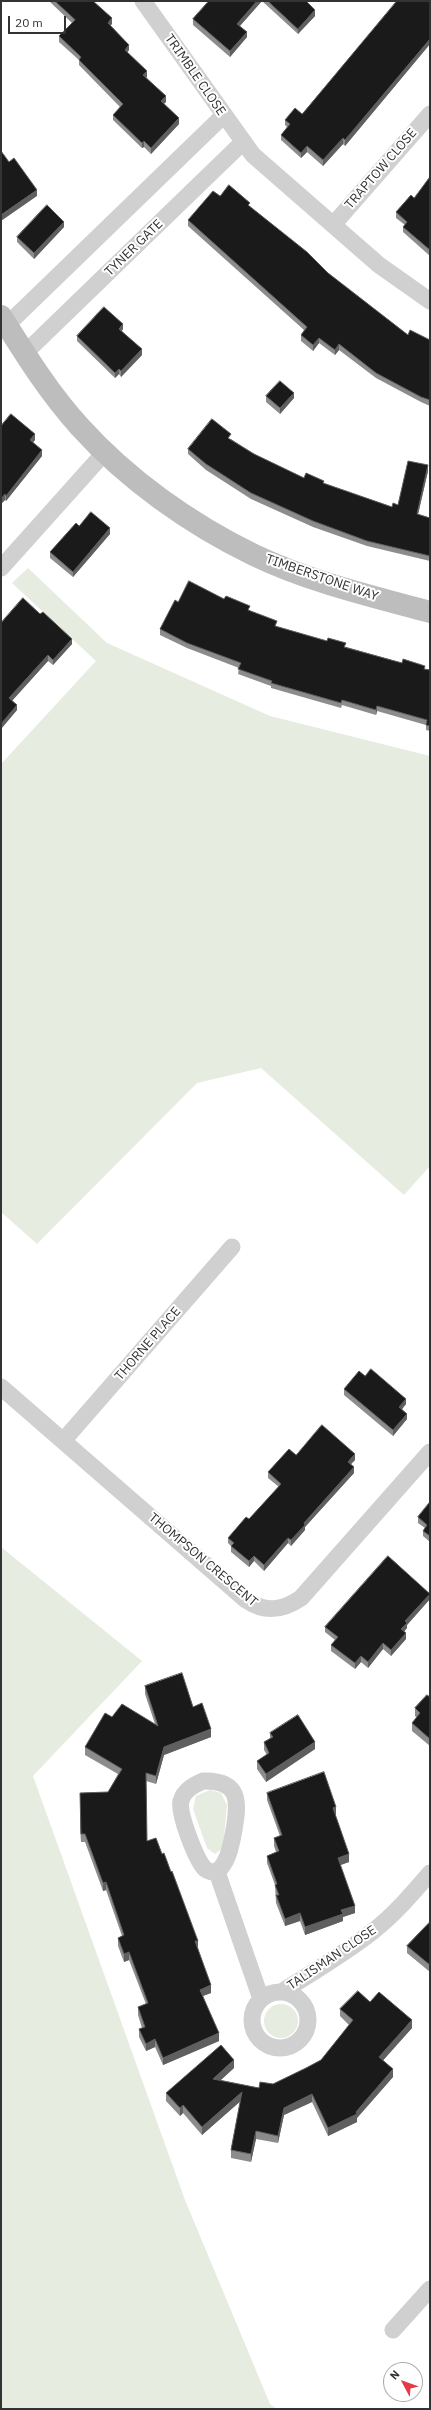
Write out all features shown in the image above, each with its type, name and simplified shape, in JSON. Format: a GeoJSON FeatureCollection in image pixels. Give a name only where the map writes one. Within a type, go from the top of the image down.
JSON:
{"type":"FeatureCollection","features":[{"type":"Feature","properties":{"kind":"street","name":"TRIMBLE CLOSE"},"geometry":{"type":"LineString","coordinates":[[148,3],[243,142]]}},
{"type":"Feature","properties":{"kind":"street","name":"TRAPTOW CLOSE"},"geometry":{"type":"LineString","coordinates":[[333,225],[430,114]]}},
{"type":"Feature","properties":{"kind":"street"},"geometry":{"type":"LineString","coordinates":[[4,321],[224,115]]}},
{"type":"Feature","properties":{"kind":"street"},"geometry":{"type":"LineString","coordinates":[[243,142],[262,163],[379,265],[430,301]]}},
{"type":"Feature","properties":{"kind":"street","name":"TYNER GATE"},"geometry":{"type":"LineString","coordinates":[[24,354],[243,142]]}},
{"type":"Feature","properties":{"kind":"street","name":"TIMBERSTONE WAY"},"geometry":{"type":"LineString","coordinates":[[4,321],[24,354],[78,426],[129,474],[181,513],[255,556],[303,575],[351,591],[430,612]]}},
{"type":"Feature","properties":{"kind":"street"},"geometry":{"type":"LineString","coordinates":[[1,568],[104,452]]}},
{"type":"Feature","properties":{"kind":"street","name":"THORNE PLACE"},"geometry":{"type":"LineString","coordinates":[[63,1441],[232,1247]]}},
{"type":"Feature","properties":{"kind":"street","name":"THOMPSON CRESCENT"},"geometry":{"type":"LineString","coordinates":[[1,1387],[246,1600],[262,1609],[272,1610],[292,1604],[301,1598],[430,1452]]}},
{"type":"Feature","properties":{"kind":"street"},"geometry":{"type":"LineString","coordinates":[[203,1781],[220,1782],[228,1786],[235,1795],[238,1805],[230,1852],[217,1872],[207,1870],[199,1862],[180,1807],[183,1795],[188,1789],[203,1781]]}},
{"type":"Feature","properties":{"kind":"street"},"geometry":{"type":"LineString","coordinates":[[217,1872],[261,1999]]}},
{"type":"Feature","properties":{"kind":"street","name":"TALISMAN CLOSE"},"geometry":{"type":"LineString","coordinates":[[283,1992],[323,1967],[373,1932],[396,1911],[430,1873]]}},
{"type":"Feature","properties":{"kind":"street"},"geometry":{"type":"LineString","coordinates":[[283,1992],[292,1994],[300,2000],[308,2017],[303,2036],[288,2047],[269,2046],[255,2034],[252,2015],[261,1999],[267,1994],[283,1992]]}},
{"type":"Feature","properties":{"kind":"street"},"geometry":{"type":"LineString","coordinates":[[393,2330],[430,2289]]}},
{"type":"Feature","properties":{"kind":"shaded area"},"geometry":{"type":"Polygon","coordinates":[[[28,568],[107,643],[270,716],[430,756],[430,1166],[404,1195],[261,1068],[197,1083],[37,1244],[1,1212],[1,764],[96,661],[12,583],[28,568]]]}},
{"type":"Feature","properties":{"kind":"shaded area"},"geometry":{"type":"Polygon","coordinates":[[[1,1547],[142,1661],[33,1776],[185,2200],[270,2404],[277,2409],[1,2409],[1,1547]]]}},
{"type":"Feature","properties":{"kind":"shaded area"},"geometry":{"type":"Polygon","coordinates":[[[210,1790],[221,1793],[227,1805],[223,1848],[215,1854],[207,1848],[193,1809],[196,1796],[210,1790]]]}},
{"type":"Feature","properties":{"kind":"shaded area"},"geometry":{"type":"Polygon","coordinates":[[[278,2004],[284,2004],[288,2005],[295,2011],[298,2021],[297,2028],[291,2035],[284,2038],[278,2038],[274,2037],[267,2031],[264,2024],[264,2018],[265,2014],[271,2007],[278,2004]]]}},
{"type":"Feature","properties":{"kind":"building"},"geometry":{"type":"Polygon","coordinates":[[[55,1],[93,1],[112,18],[108,23],[129,45],[125,50],[147,71],[143,75],[166,96],[161,101],[179,118],[151,148],[144,141],[142,143],[113,115],[123,104],[79,60],[81,57],[59,36],[75,20],[55,1]]]}},
{"type":"Feature","properties":{"kind":"building"},"geometry":{"type":"Polygon","coordinates":[[[209,1],[257,1],[237,24],[247,32],[230,51],[193,19],[209,1]]]}},
{"type":"Feature","properties":{"kind":"building"},"geometry":{"type":"Polygon","coordinates":[[[268,1],[306,1],[315,10],[298,29],[268,1]]]}},
{"type":"Feature","properties":{"kind":"building"},"geometry":{"type":"Polygon","coordinates":[[[397,1],[430,1],[430,39],[345,140],[343,138],[323,160],[307,146],[301,153],[281,135],[290,124],[285,120],[295,108],[302,114],[397,1]]]}},
{"type":"Feature","properties":{"kind":"building"},"geometry":{"type":"Polygon","coordinates":[[[1,151],[9,162],[14,158],[37,190],[1,215],[1,151]]]}},
{"type":"Feature","properties":{"kind":"building"},"geometry":{"type":"Polygon","coordinates":[[[430,177],[430,250],[403,227],[407,222],[396,212],[411,195],[414,198],[430,177]]]}},
{"type":"Feature","properties":{"kind":"building"},"geometry":{"type":"Polygon","coordinates":[[[229,185],[250,203],[248,205],[307,252],[328,273],[408,335],[410,330],[430,340],[430,400],[421,397],[376,373],[339,344],[335,350],[319,338],[313,345],[301,335],[307,327],[188,220],[213,191],[220,196],[229,185]]]}},
{"type":"Feature","properties":{"kind":"building"},"geometry":{"type":"Polygon","coordinates":[[[47,205],[64,222],[34,253],[17,237],[47,205]]]}},
{"type":"Feature","properties":{"kind":"building"},"geometry":{"type":"Polygon","coordinates":[[[104,307],[123,324],[119,329],[142,349],[121,371],[119,369],[115,373],[77,336],[104,307]]]}},
{"type":"Feature","properties":{"kind":"building"},"geometry":{"type":"Polygon","coordinates":[[[280,381],[294,393],[280,408],[266,396],[280,381]]]}},
{"type":"Feature","properties":{"kind":"building"},"geometry":{"type":"Polygon","coordinates":[[[11,414],[35,434],[30,440],[42,450],[6,496],[5,494],[1,499],[1,426],[11,414]]]}},
{"type":"Feature","properties":{"kind":"building"},"geometry":{"type":"Polygon","coordinates":[[[212,419],[231,434],[228,438],[254,454],[304,478],[306,473],[324,481],[323,483],[392,507],[393,503],[398,505],[408,461],[428,465],[417,514],[430,518],[430,556],[367,541],[313,521],[251,493],[206,464],[188,449],[212,419]]]}},
{"type":"Feature","properties":{"kind":"building"},"geometry":{"type":"Polygon","coordinates":[[[91,512],[110,528],[73,572],[50,552],[76,523],[79,526],[91,512]]]}},
{"type":"Feature","properties":{"kind":"building"},"geometry":{"type":"Polygon","coordinates":[[[189,581],[224,599],[226,596],[250,606],[248,610],[277,621],[275,626],[327,641],[328,638],[346,643],[344,647],[402,663],[403,659],[425,666],[424,669],[430,670],[430,726],[426,725],[427,720],[377,706],[376,710],[342,700],[341,703],[271,683],[272,681],[238,669],[241,663],[187,643],[160,629],[175,600],[178,602],[189,581]]]}},
{"type":"Feature","properties":{"kind":"building"},"geometry":{"type":"Polygon","coordinates":[[[23,598],[40,614],[43,612],[72,639],[53,660],[48,655],[9,698],[17,705],[1,724],[1,623],[23,598]]]}},
{"type":"Feature","properties":{"kind":"building"},"geometry":{"type":"Polygon","coordinates":[[[371,1369],[406,1399],[399,1407],[407,1414],[393,1430],[344,1389],[359,1371],[365,1376],[371,1369]]]}},
{"type":"Feature","properties":{"kind":"building"},"geometry":{"type":"Polygon","coordinates":[[[322,1425],[355,1454],[348,1462],[354,1467],[304,1523],[305,1525],[291,1540],[288,1538],[264,1565],[254,1556],[249,1561],[231,1546],[234,1543],[228,1538],[246,1517],[249,1519],[281,1484],[268,1472],[289,1449],[296,1455],[322,1425]]]}},
{"type":"Feature","properties":{"kind":"building"},"geometry":{"type":"Polygon","coordinates":[[[430,1502],[430,1536],[423,1531],[427,1525],[418,1517],[430,1502]]]}},
{"type":"Feature","properties":{"kind":"building"},"geometry":{"type":"Polygon","coordinates":[[[388,1556],[430,1594],[405,1621],[407,1623],[401,1629],[406,1633],[391,1650],[383,1643],[368,1662],[361,1656],[355,1663],[331,1645],[338,1637],[325,1627],[388,1556]]]}},
{"type":"Feature","properties":{"kind":"building"},"geometry":{"type":"Polygon","coordinates":[[[182,1673],[193,1707],[202,1703],[211,1729],[164,1747],[156,1776],[146,1773],[147,1841],[156,1838],[162,1854],[164,1853],[171,1872],[172,1871],[198,1941],[195,1941],[211,1985],[200,1990],[219,2033],[163,2058],[155,2039],[146,2044],[139,2029],[145,2027],[138,2007],[148,2003],[129,1952],[124,1954],[118,1938],[124,1935],[106,1882],[103,1883],[85,1834],[81,1834],[80,1793],[108,1792],[122,1769],[85,1747],[105,1713],[112,1717],[122,1704],[158,1726],[145,1686],[182,1673]]]}},
{"type":"Feature","properties":{"kind":"building"},"geometry":{"type":"Polygon","coordinates":[[[427,1695],[430,1697],[430,1739],[412,1723],[420,1713],[415,1708],[427,1695]]]}},
{"type":"Feature","properties":{"kind":"building"},"geometry":{"type":"Polygon","coordinates":[[[298,1715],[315,1742],[266,1774],[257,1761],[269,1753],[264,1742],[273,1737],[270,1733],[298,1715]]]}},
{"type":"Feature","properties":{"kind":"building"},"geometry":{"type":"Polygon","coordinates":[[[324,1772],[336,1807],[333,1808],[349,1854],[338,1858],[355,1906],[341,1910],[343,1914],[305,1927],[300,1913],[285,1919],[276,1895],[279,1895],[275,1885],[277,1884],[267,1856],[279,1851],[274,1838],[282,1835],[267,1793],[324,1772]]]}},
{"type":"Feature","properties":{"kind":"building"},"geometry":{"type":"Polygon","coordinates":[[[430,1922],[430,1965],[407,1946],[430,1922]]]}},
{"type":"Feature","properties":{"kind":"building"},"geometry":{"type":"Polygon","coordinates":[[[358,1991],[370,2002],[379,1992],[412,2020],[379,2057],[393,2069],[356,2112],[357,2114],[328,2128],[312,2094],[284,2108],[278,2136],[256,2131],[251,2154],[231,2150],[242,2092],[202,2127],[183,2105],[180,2108],[166,2093],[221,2045],[234,2060],[213,2079],[259,2088],[260,2082],[273,2084],[306,2068],[321,2060],[353,2020],[340,2009],[358,1991]]]}}]}
